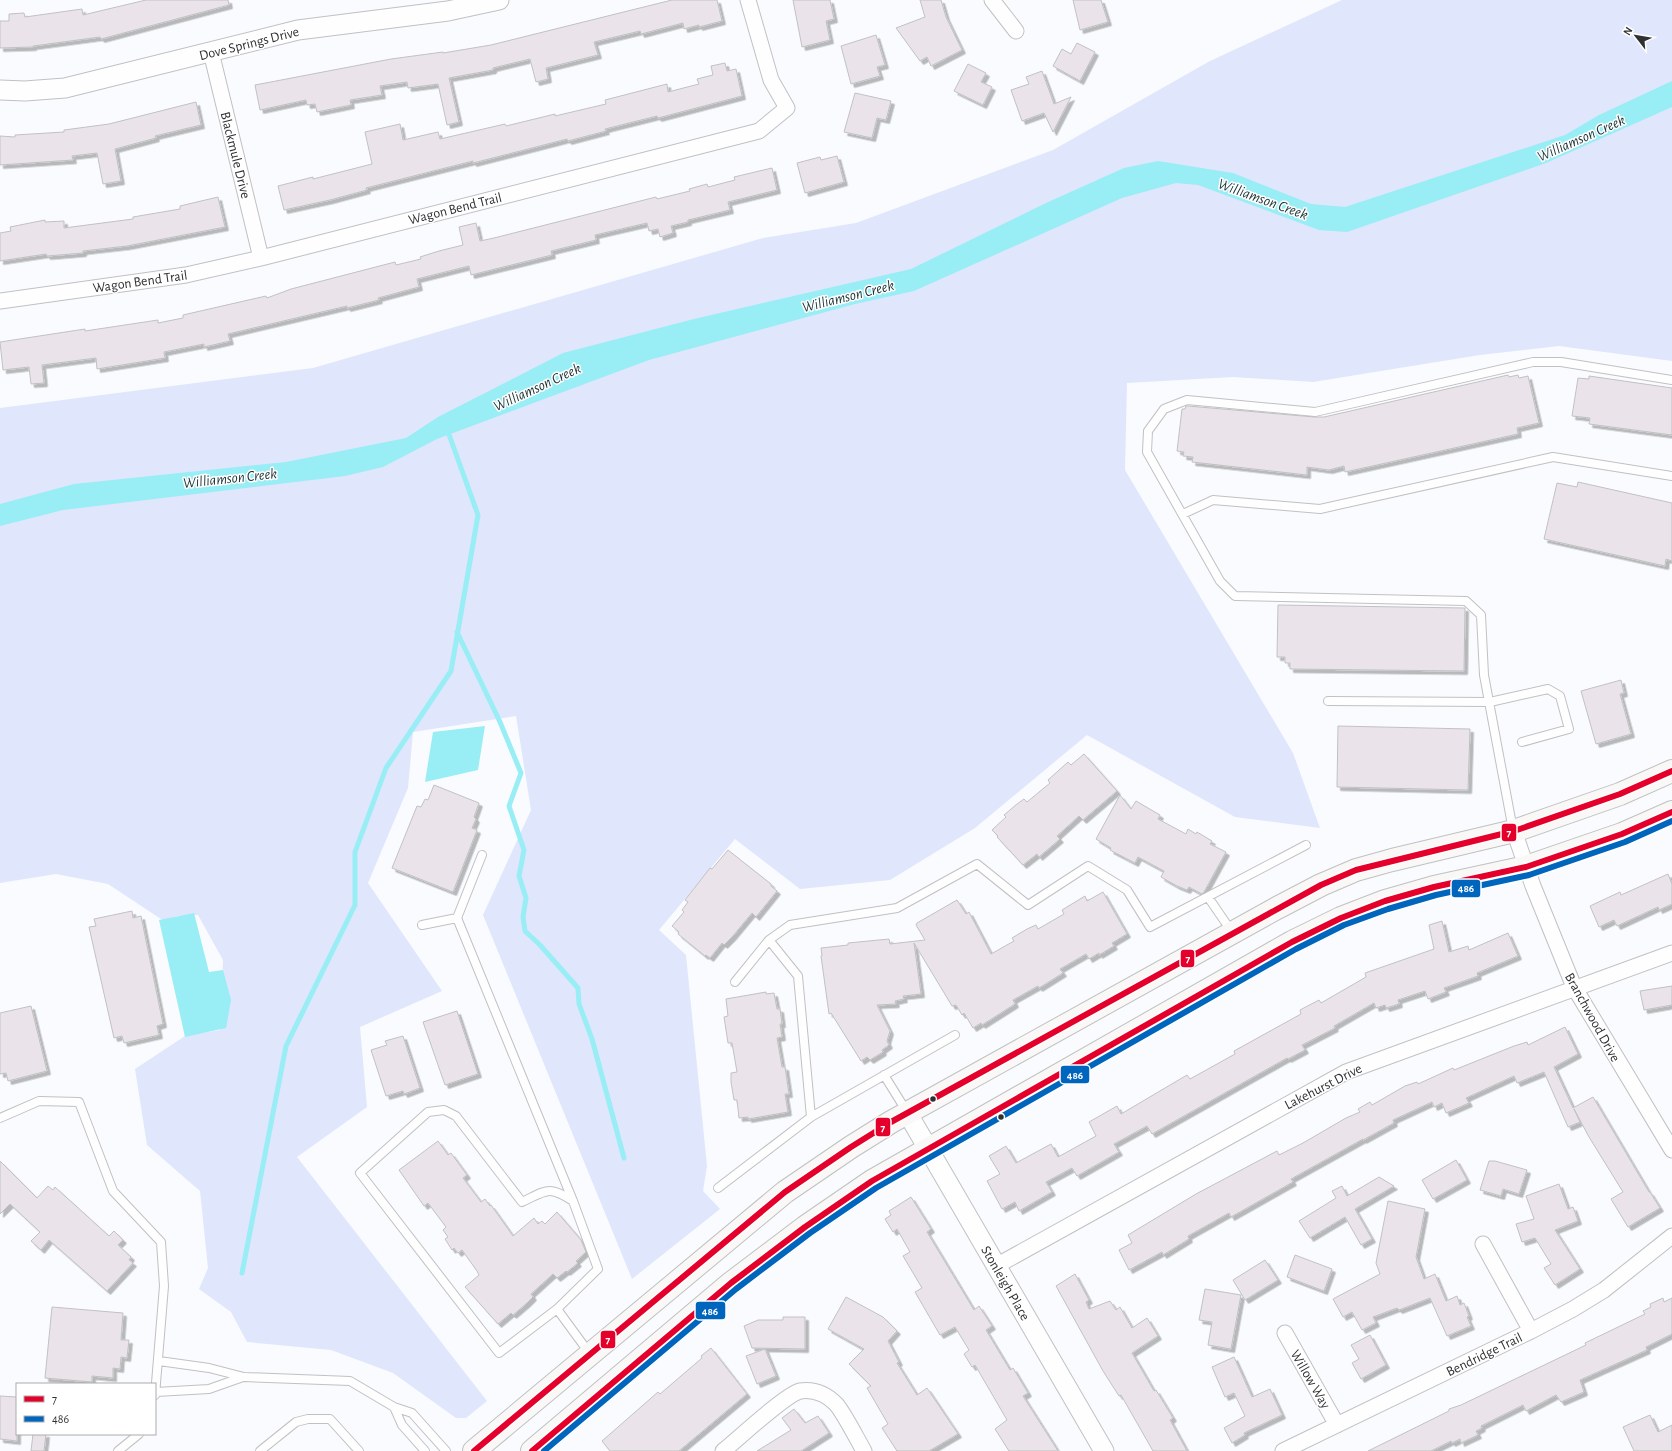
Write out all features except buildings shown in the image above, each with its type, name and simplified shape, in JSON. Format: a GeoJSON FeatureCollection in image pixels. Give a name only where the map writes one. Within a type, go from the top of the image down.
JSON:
{"type":"FeatureCollection","features":[{"type":"Feature","properties":{"kind":"main road"},"geometry":{"type":"LineString","coordinates":[[474,1451],[785,1192],[851,1147],[908,1114],[1321,885],[1356,870],[1514,831],[1620,794],[1672,771]]}},
{"type":"Feature","properties":{"kind":"main road"},"geometry":{"type":"LineString","coordinates":[[532,1451],[732,1283],[805,1227],[872,1182],[1292,942],[1341,918],[1386,901],[1434,887],[1526,866],[1622,834],[1672,812]]}},
{"type":"Feature","properties":{"kind":"street","name":"Dove Springs Drive"},"geometry":{"type":"LineString","coordinates":[[0,90],[25,91],[65,88],[298,30],[448,11],[499,0]]}},
{"type":"Feature","properties":{"kind":"street","name":"Wagon Bend Trail"},"geometry":{"type":"LineString","coordinates":[[0,301],[186,275],[261,258],[759,131],[787,108],[771,80],[748,0]]}},
{"type":"Feature","properties":{"kind":"street"},"geometry":{"type":"LineString","coordinates":[[992,0],[1016,31]]}},
{"type":"Feature","properties":{"kind":"street","name":"Blackmule Drive"},"geometry":{"type":"LineString","coordinates":[[211,52],[261,258]]}},
{"type":"Feature","properties":{"kind":"street","name":"Branchwood Drive"},"geometry":{"type":"LineString","coordinates":[[1514,831],[1526,866],[1574,987],[1672,1150]]}},
{"type":"Feature","properties":{"kind":"street","name":"Lakehurst Drive"},"geometry":{"type":"LineString","coordinates":[[996,1266],[1346,1072],[1574,987],[1672,953]]}},
{"type":"Feature","properties":{"kind":"street","name":"Stonleigh Place"},"geometry":{"type":"LineString","coordinates":[[908,1114],[1104,1451]]}},
{"type":"Feature","properties":{"kind":"street","name":"Bendridge Trail"},"geometry":{"type":"LineString","coordinates":[[1284,1451],[1531,1331],[1573,1309],[1604,1290],[1672,1236]]}},
{"type":"Feature","properties":{"kind":"street"},"geometry":{"type":"LineString","coordinates":[[1483,1244],[1531,1331]]}},
{"type":"Feature","properties":{"kind":"street","name":"Willow Way"},"geometry":{"type":"LineString","coordinates":[[1285,1333],[1337,1425]]}},
{"type":"Feature","properties":{"kind":"street"},"geometry":{"type":"LineString","coordinates":[[723,1451],[783,1401],[799,1392],[814,1391],[826,1396],[836,1405],[864,1451]]}},
{"type":"Feature","properties":{"kind":"lane"},"geometry":{"type":"LineString","coordinates":[[1514,831],[1484,675],[1481,615],[1466,601],[1235,596],[1220,581],[1147,452],[1148,431],[1164,409],[1187,400],[1315,412],[1533,362],[1561,362],[1672,380]]}},
{"type":"Feature","properties":{"kind":"lane"},"geometry":{"type":"LineString","coordinates":[[1182,514],[1213,500],[1320,509],[1553,456],[1672,476]]}},
{"type":"Feature","properties":{"kind":"lane"},"geometry":{"type":"LineString","coordinates":[[1328,701],[1490,702],[1548,688],[1560,696],[1569,729],[1522,742]]}},
{"type":"Feature","properties":{"kind":"lane"},"geometry":{"type":"LineString","coordinates":[[735,982],[769,940],[790,925],[897,908],[977,864],[1028,905],[1088,866],[1127,890],[1150,927],[1306,845]]}},
{"type":"Feature","properties":{"kind":"lane"},"geometry":{"type":"LineString","coordinates":[[482,855],[457,918],[574,1201],[598,1269],[557,1309],[498,1353],[360,1173],[428,1112],[444,1110],[456,1116],[522,1202],[547,1190],[562,1193],[574,1201]]}},
{"type":"Feature","properties":{"kind":"lane"},"geometry":{"type":"LineString","coordinates":[[1208,897],[1232,933]]}},
{"type":"Feature","properties":{"kind":"lane"},"geometry":{"type":"LineString","coordinates":[[422,925],[457,918]]}},
{"type":"Feature","properties":{"kind":"lane"},"geometry":{"type":"LineString","coordinates":[[769,940],[798,976],[811,1117]]}},
{"type":"Feature","properties":{"kind":"lane"},"geometry":{"type":"LineString","coordinates":[[718,1188],[811,1117],[955,1035]]}},
{"type":"Feature","properties":{"kind":"lane"},"geometry":{"type":"LineString","coordinates":[[884,1075],[908,1114]]}},
{"type":"Feature","properties":{"kind":"lane"},"geometry":{"type":"LineString","coordinates":[[0,1118],[38,1101],[79,1102],[113,1191],[161,1242],[164,1286],[156,1385]]}},
{"type":"Feature","properties":{"kind":"lane"},"geometry":{"type":"LineString","coordinates":[[557,1309],[591,1354]]}},
{"type":"Feature","properties":{"kind":"lane"},"geometry":{"type":"LineString","coordinates":[[159,1361],[209,1368],[244,1377],[350,1381],[394,1407],[412,1413],[446,1451]]}},
{"type":"Feature","properties":{"kind":"lane"},"geometry":{"type":"LineString","coordinates":[[156,1393],[209,1388],[244,1377]]}},
{"type":"Feature","properties":{"kind":"lane"},"geometry":{"type":"LineString","coordinates":[[394,1407],[402,1424],[425,1451]]}},
{"type":"Feature","properties":{"kind":"lane"},"geometry":{"type":"LineString","coordinates":[[260,1451],[296,1422],[308,1419],[330,1419],[359,1451]]}},
{"type":"Feature","properties":{"kind":"lane"},"geometry":{"type":"LineString","coordinates":[[118,1451],[138,1435]]}},
{"type":"Feature","properties":{"kind":"shaded area"},"geometry":{"type":"Polygon","coordinates":[[[1342,0],[1672,0],[1672,361],[1559,346],[1480,355],[1313,382],[1233,377],[1127,383],[1125,470],[1293,753],[1320,828],[1235,817],[1087,735],[975,828],[890,880],[800,889],[735,839],[659,930],[686,955],[707,1166],[703,1191],[720,1209],[632,1279],[483,915],[531,810],[516,716],[413,732],[408,788],[368,883],[442,991],[360,1027],[367,1107],[297,1157],[487,1401],[466,1418],[456,1418],[393,1373],[331,1350],[247,1342],[231,1312],[199,1289],[208,1268],[200,1191],[147,1145],[135,1069],[185,1036],[220,1030],[223,960],[198,915],[177,916],[164,921],[108,884],[56,874],[0,883],[0,408],[313,368],[763,238],[856,223],[1053,150],[1210,61],[1342,0]]]}},
{"type":"Feature","properties":{"kind":"water","name":"Williamson Creek"},"geometry":{"type":"Polygon","coordinates":[[[1672,81],[1672,107],[1546,163],[1347,232],[1319,230],[1198,185],[1176,183],[1122,198],[914,291],[855,304],[649,360],[437,439],[383,467],[345,476],[63,510],[0,526],[0,504],[74,484],[286,462],[406,438],[438,417],[563,353],[694,319],[911,269],[1046,203],[1124,168],[1158,161],[1233,173],[1311,204],[1345,207],[1565,135],[1599,115],[1672,81]]]}},
{"type":"Feature","properties":{"kind":"water"},"geometry":{"type":"Polygon","coordinates":[[[485,726],[478,770],[425,782],[433,732],[485,726]]]}},
{"type":"Feature","properties":{"kind":"water"},"geometry":{"type":"Polygon","coordinates":[[[194,913],[209,972],[223,970],[231,1000],[226,1028],[185,1037],[159,920],[194,913]]]}},
{"type":"Feature","properties":{"kind":"waterway"},"geometry":{"type":"LineString","coordinates":[[242,1273],[286,1046],[355,905],[355,852],[386,768],[451,671],[478,515],[447,429]]}},
{"type":"Feature","properties":{"kind":"waterway"},"geometry":{"type":"LineString","coordinates":[[457,632],[500,722],[521,773],[509,806],[524,850],[519,876],[526,898],[523,917],[525,931],[540,945],[578,988],[579,1004],[592,1039],[624,1158]]}},
{"type":"Feature","properties":{"kind":"transit line","name":"7"},"geometry":{"type":"LineString","coordinates":[[474,1451],[785,1192],[891,1122],[1321,885],[1356,870],[1514,831],[1620,794],[1672,771]]}},
{"type":"Feature","properties":{"kind":"transit line","name":"7"},"geometry":{"type":"LineString","coordinates":[[532,1451],[731,1283],[805,1227],[872,1181],[1292,942],[1341,918],[1385,901],[1434,887],[1526,867],[1622,834],[1672,812]]}},
{"type":"Feature","properties":{"kind":"transit line","name":"486"},"geometry":{"type":"LineString","coordinates":[[544,1451],[736,1289],[810,1233],[876,1188],[1296,949],[1344,925],[1388,909],[1436,895],[1529,875],[1625,842],[1672,821]]}}]}
